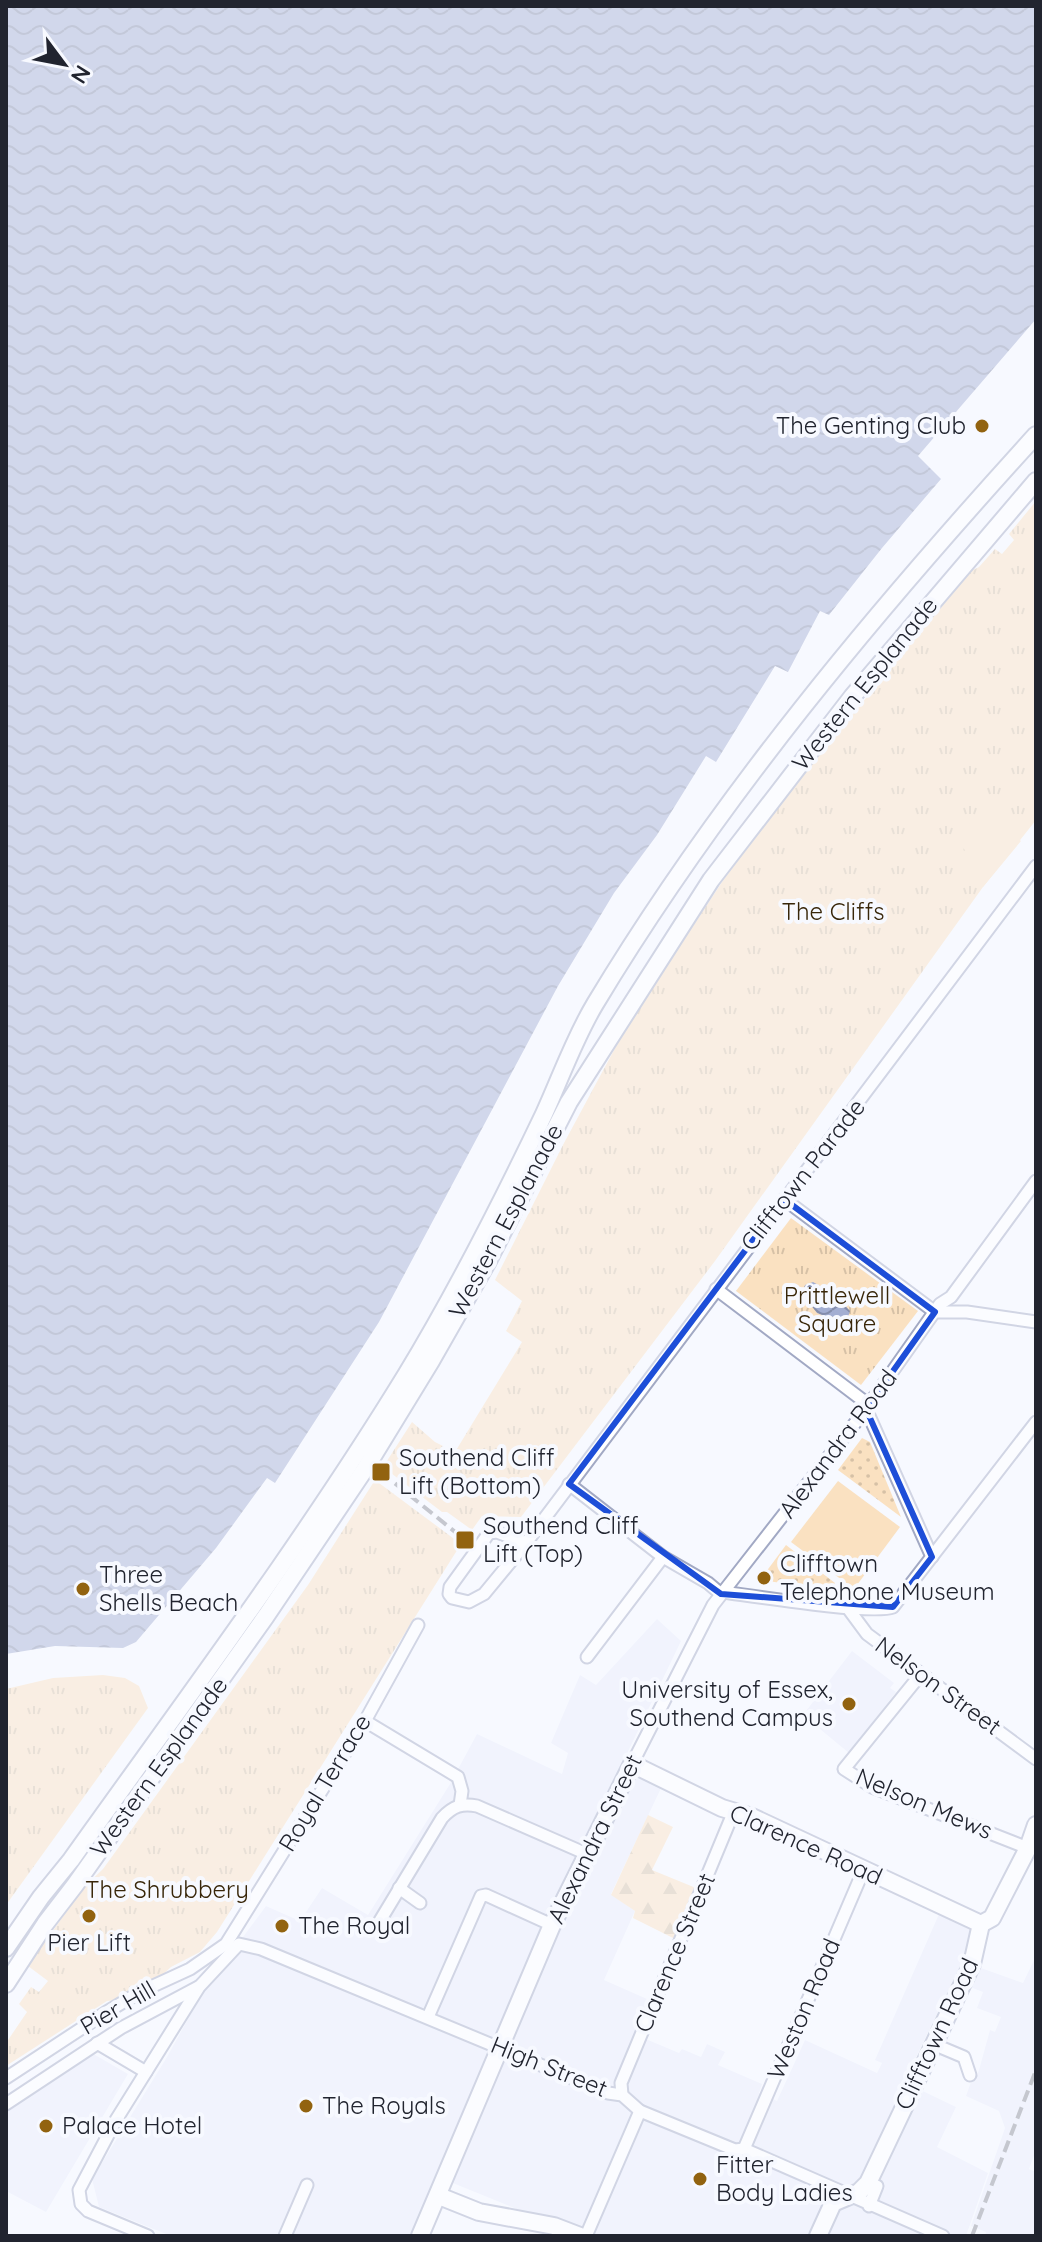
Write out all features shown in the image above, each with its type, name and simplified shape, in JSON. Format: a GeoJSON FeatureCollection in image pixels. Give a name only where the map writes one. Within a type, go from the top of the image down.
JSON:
{"type":"FeatureCollection","features":[{"type":"Feature","properties":{"kind":"street","name":"Western Esplanade"},"geometry":{"type":"LineString","coordinates":[[6,1948],[314,1521],[409,1371],[521,1161],[592,1008],[693,853],[797,714],[946,536],[1036,435]]}},
{"type":"Feature","properties":{"kind":"street","name":"Western Esplanade"},"geometry":{"type":"LineString","coordinates":[[6,1984],[45,1924],[257,1629],[365,1469],[488,1261],[569,1101],[711,880],[852,697],[1036,481]]}},
{"type":"Feature","properties":{"kind":"street","name":"Clifftown Parade"},"geometry":{"type":"LineString","coordinates":[[526,1543],[497,1532],[489,1533],[450,1587],[449,1594],[452,1598],[469,1602],[484,1594],[526,1543],[1036,866]]}},
{"type":"Feature","properties":{"kind":"street","name":"Alexandra Road"},"geometry":{"type":"LineString","coordinates":[[722,1593],[868,1407],[935,1312],[944,1300],[951,1297],[1036,1181]]}},
{"type":"Feature","properties":{"kind":"street"},"geometry":{"type":"LineString","coordinates":[[784,1199],[935,1312],[1036,1322]]}},
{"type":"Feature","properties":{"kind":"street"},"geometry":{"type":"LineString","coordinates":[[716,1289],[868,1407],[932,1557]]}},
{"type":"Feature","properties":{"kind":"street"},"geometry":{"type":"LineString","coordinates":[[951,1297],[954,1312]]}},
{"type":"Feature","properties":{"kind":"street"},"geometry":{"type":"LineString","coordinates":[[569,1484],[663,1557],[722,1593],[886,1610],[899,1601],[1036,1422]]}},
{"type":"Feature","properties":{"kind":"street"},"geometry":{"type":"LineString","coordinates":[[587,1657],[663,1557]]}},
{"type":"Feature","properties":{"kind":"street","name":"Alexandra Street"},"geometry":{"type":"LineString","coordinates":[[420,2236],[552,1925],[690,1647],[722,1593]]}},
{"type":"Feature","properties":{"kind":"street","name":"Nelson Street"},"geometry":{"type":"LineString","coordinates":[[847,1607],[867,1634],[1036,1759]]}},
{"type":"Feature","properties":{"kind":"street","name":"Royal Terrace"},"geometry":{"type":"LineString","coordinates":[[234,1942],[418,1625]]}},
{"type":"Feature","properties":{"kind":"street","name":"Nelson Mews"},"geometry":{"type":"LineString","coordinates":[[921,1674],[844,1769],[872,1787],[1028,1848]]}},
{"type":"Feature","properties":{"kind":"street"},"geometry":{"type":"LineString","coordinates":[[365,1721],[458,1777],[462,1791],[460,1805]]}},
{"type":"Feature","properties":{"kind":"street","name":"Clarence Road"},"geometry":{"type":"LineString","coordinates":[[632,1764],[722,1808],[752,1817],[981,1924]]}},
{"type":"Feature","properties":{"kind":"street"},"geometry":{"type":"LineString","coordinates":[[378,1924],[442,1818],[449,1809],[460,1805],[477,1806],[589,1855]]}},
{"type":"Feature","properties":{"kind":"street","name":"Clarence Street"},"geometry":{"type":"LineString","coordinates":[[622,2095],[621,2083],[734,1811]]}},
{"type":"Feature","properties":{"kind":"street","name":"Clifftown Road"},"geometry":{"type":"LineString","coordinates":[[818,2236],[833,2203],[868,2183],[972,1964],[981,1924],[992,1918],[1028,1848],[1036,1825]]}},
{"type":"Feature","properties":{"kind":"street","name":"Weston Road"},"geometry":{"type":"LineString","coordinates":[[744,2149],[864,1869]]}},
{"type":"Feature","properties":{"kind":"street"},"geometry":{"type":"LineString","coordinates":[[399,1888],[420,1903]]}},
{"type":"Feature","properties":{"kind":"street"},"geometry":{"type":"LineString","coordinates":[[428,2017],[481,1896],[486,1895],[552,1925]]}},
{"type":"Feature","properties":{"kind":"street"},"geometry":{"type":"LineString","coordinates":[[148,2236],[88,2211],[78,2195],[116,2120],[199,1987],[234,1942]]}},
{"type":"Feature","properties":{"kind":"street","name":"High Street"},"geometry":{"type":"LineString","coordinates":[[234,1942],[261,1949],[608,2093],[622,2095],[640,2111],[735,2150],[744,2149],[943,2236]]}},
{"type":"Feature","properties":{"kind":"street","name":"Pier Hill"},"geometry":{"type":"LineString","coordinates":[[6,2078],[140,1992],[190,1969],[234,1942]]}},
{"type":"Feature","properties":{"kind":"street"},"geometry":{"type":"LineString","coordinates":[[6,2104],[92,2043],[199,1987]]}},
{"type":"Feature","properties":{"kind":"street"},"geometry":{"type":"LineString","coordinates":[[92,2043],[146,2072]]}},
{"type":"Feature","properties":{"kind":"street"},"geometry":{"type":"LineString","coordinates":[[933,2044],[964,2057],[970,2075]]}},
{"type":"Feature","properties":{"kind":"street"},"geometry":{"type":"LineString","coordinates":[[30,2074],[27,2080],[30,2088]]}},
{"type":"Feature","properties":{"kind":"street"},"geometry":{"type":"LineString","coordinates":[[586,2236],[640,2111]]}},
{"type":"Feature","properties":{"kind":"street"},"geometry":{"type":"LineString","coordinates":[[285,2236],[307,2185]]}},
{"type":"Feature","properties":{"kind":"street"},"geometry":{"type":"LineString","coordinates":[[869,2206],[877,2186]]}},
{"type":"Feature","properties":{"kind":"street"},"geometry":{"type":"LineString","coordinates":[[439,2196],[479,2212],[554,2226],[580,2236]]}},
{"type":"Feature","properties":{"kind":"highlighted area"},"geometry":{"type":"Polygon","coordinates":[[[784,1199],[935,1312],[866,1409],[932,1557],[893,1607],[721,1594],[569,1484],[784,1199]]]}},
{"type":"Feature","properties":{"kind":"shaded area"},"geometry":{"type":"Polygon","coordinates":[[[657,1619],[681,1641],[622,1764],[662,1786],[611,1894],[635,1911],[604,1980],[647,1999],[634,2034],[679,2053],[682,2049],[701,2057],[707,2044],[725,2052],[718,2065],[762,2084],[759,2093],[777,2101],[805,2040],[877,2073],[882,2063],[875,2060],[939,1914],[976,1933],[904,2082],[956,2107],[937,2147],[988,2173],[966,2236],[583,2236],[438,2177],[410,2236],[171,2236],[99,2207],[92,2179],[167,2057],[205,1988],[266,1906],[300,1921],[322,1888],[368,1915],[450,1784],[477,1734],[562,1774],[568,1753],[551,1743],[580,1675],[596,1685],[657,1619]]]}},
{"type":"Feature","properties":{"kind":"shaded area","name":"University of Essex, Southend Campus"},"geometry":{"type":"Polygon","coordinates":[[[852,1651],[894,1683],[890,1688],[896,1692],[849,1753],[803,1715],[852,1651]]]}},
{"type":"Feature","properties":{"kind":"shaded area"},"geometry":{"type":"Polygon","coordinates":[[[1036,1956],[1036,2150],[1029,2169],[1036,2172],[1036,2236],[985,2236],[986,2232],[971,2226],[1005,2128],[999,2111],[966,2096],[979,2070],[990,2030],[995,2032],[1001,2017],[977,2008],[983,1992],[970,1987],[981,1968],[1023,1983],[1036,1956]]]}},
{"type":"Feature","properties":{"kind":"shaded area","name":"Palace Hotel"},"geometry":{"type":"Polygon","coordinates":[[[90,2052],[128,2074],[46,2212],[6,2191],[6,2107],[90,2052]]]}},
{"type":"Feature","properties":{"kind":"green space","name":"The Cliffs"},"geometry":{"type":"Polygon","coordinates":[[[1036,501],[1036,820],[983,887],[715,1261],[521,1517],[482,1516],[472,1530],[447,1512],[442,1512],[383,1467],[412,1422],[435,1442],[455,1452],[522,1342],[506,1331],[522,1301],[495,1280],[627,1026],[722,882],[785,796],[971,571],[979,567],[995,549],[1002,554],[1014,540],[1009,534],[1036,501]]]}},
{"type":"Feature","properties":{"kind":"green space"},"geometry":{"type":"Polygon","coordinates":[[[992,818],[1021,841],[983,887],[954,864],[965,850],[952,839],[967,821],[980,832],[992,818]]]}},
{"type":"Feature","properties":{"kind":"green space","name":"Prittlewell Square"},"geometry":{"type":"Polygon","coordinates":[[[791,1218],[918,1311],[861,1385],[736,1291],[791,1218]]]}},
{"type":"Feature","properties":{"kind":"green space"},"geometry":{"type":"Polygon","coordinates":[[[862,1438],[870,1442],[901,1517],[838,1470],[862,1438]]]}},
{"type":"Feature","properties":{"kind":"green space","name":"The Shrubbery"},"geometry":{"type":"Polygon","coordinates":[[[375,1480],[461,1544],[217,1932],[200,1952],[171,1967],[156,1981],[117,2000],[107,2001],[6,2066],[6,2043],[27,2012],[19,2004],[31,1987],[39,1992],[48,1981],[28,1966],[83,1888],[103,1869],[308,1585],[375,1480]]]}},
{"type":"Feature","properties":{"kind":"green space"},"geometry":{"type":"Polygon","coordinates":[[[838,1481],[900,1527],[854,1589],[791,1542],[838,1481]]]}},
{"type":"Feature","properties":{"kind":"green space"},"geometry":{"type":"Polygon","coordinates":[[[786,1545],[835,1583],[835,1588],[760,1580],[786,1545]]]}},
{"type":"Feature","properties":{"kind":"green space"},"geometry":{"type":"Polygon","coordinates":[[[103,1675],[125,1678],[139,1686],[148,1708],[6,1905],[6,1689],[53,1678],[103,1675]]]}},
{"type":"Feature","properties":{"kind":"green space"},"geometry":{"type":"Polygon","coordinates":[[[648,1815],[673,1827],[652,1870],[696,1888],[675,1939],[633,1918],[635,1911],[611,1895],[648,1815]]]}},
{"type":"Feature","properties":{"kind":"water"},"geometry":{"type":"Polygon","coordinates":[[[6,6],[1036,6],[1036,319],[918,456],[941,479],[829,615],[820,611],[788,672],[775,666],[716,762],[706,756],[657,835],[614,893],[558,986],[379,1322],[275,1483],[267,1478],[216,1548],[136,1642],[123,1648],[55,1646],[6,1654],[6,6]]]}},
{"type":"Feature","properties":{"kind":"water"},"geometry":{"type":"Polygon","coordinates":[[[813,1282],[837,1289],[850,1311],[847,1320],[839,1321],[817,1313],[810,1304],[812,1300],[803,1291],[805,1285],[813,1282]]]}},
{"type":"Feature","properties":{"kind":"railway"},"geometry":{"type":"LineString","coordinates":[[381,1472],[465,1540]]}},
{"type":"Feature","properties":{"kind":"railway"},"geometry":{"type":"LineString","coordinates":[[972,2236],[1036,2070]]}},
{"type":"Feature","properties":{"kind":"place","name":"The Genting Club"},"geometry":{"type":"Point","coordinates":[982,426]}},
{"type":"Feature","properties":{"kind":"place","name":"Southend Cliff Lift (Bottom)"},"geometry":{"type":"Point","coordinates":[381,1472]}},
{"type":"Feature","properties":{"kind":"place","name":"Southend Cliff Lift (Top)"},"geometry":{"type":"Point","coordinates":[465,1540]}},
{"type":"Feature","properties":{"kind":"place","name":"Clifftown Telephone Museum"},"geometry":{"type":"Point","coordinates":[764,1578]}},
{"type":"Feature","properties":{"kind":"place","name":"Three Shells Beach"},"geometry":{"type":"Point","coordinates":[83,1589]}},
{"type":"Feature","properties":{"kind":"place","name":"University of Essex, Southend Campus"},"geometry":{"type":"Point","coordinates":[849,1704]}},
{"type":"Feature","properties":{"kind":"place","name":"Pier Lift"},"geometry":{"type":"Point","coordinates":[89,1916]}},
{"type":"Feature","properties":{"kind":"place","name":"The Royal"},"geometry":{"type":"Point","coordinates":[282,1926]}},
{"type":"Feature","properties":{"kind":"place","name":"The Royals"},"geometry":{"type":"Point","coordinates":[306,2106]}},
{"type":"Feature","properties":{"kind":"place","name":"Palace Hotel"},"geometry":{"type":"Point","coordinates":[46,2126]}},
{"type":"Feature","properties":{"kind":"place","name":"Fitter Body Ladies"},"geometry":{"type":"Point","coordinates":[700,2179]}}]}
